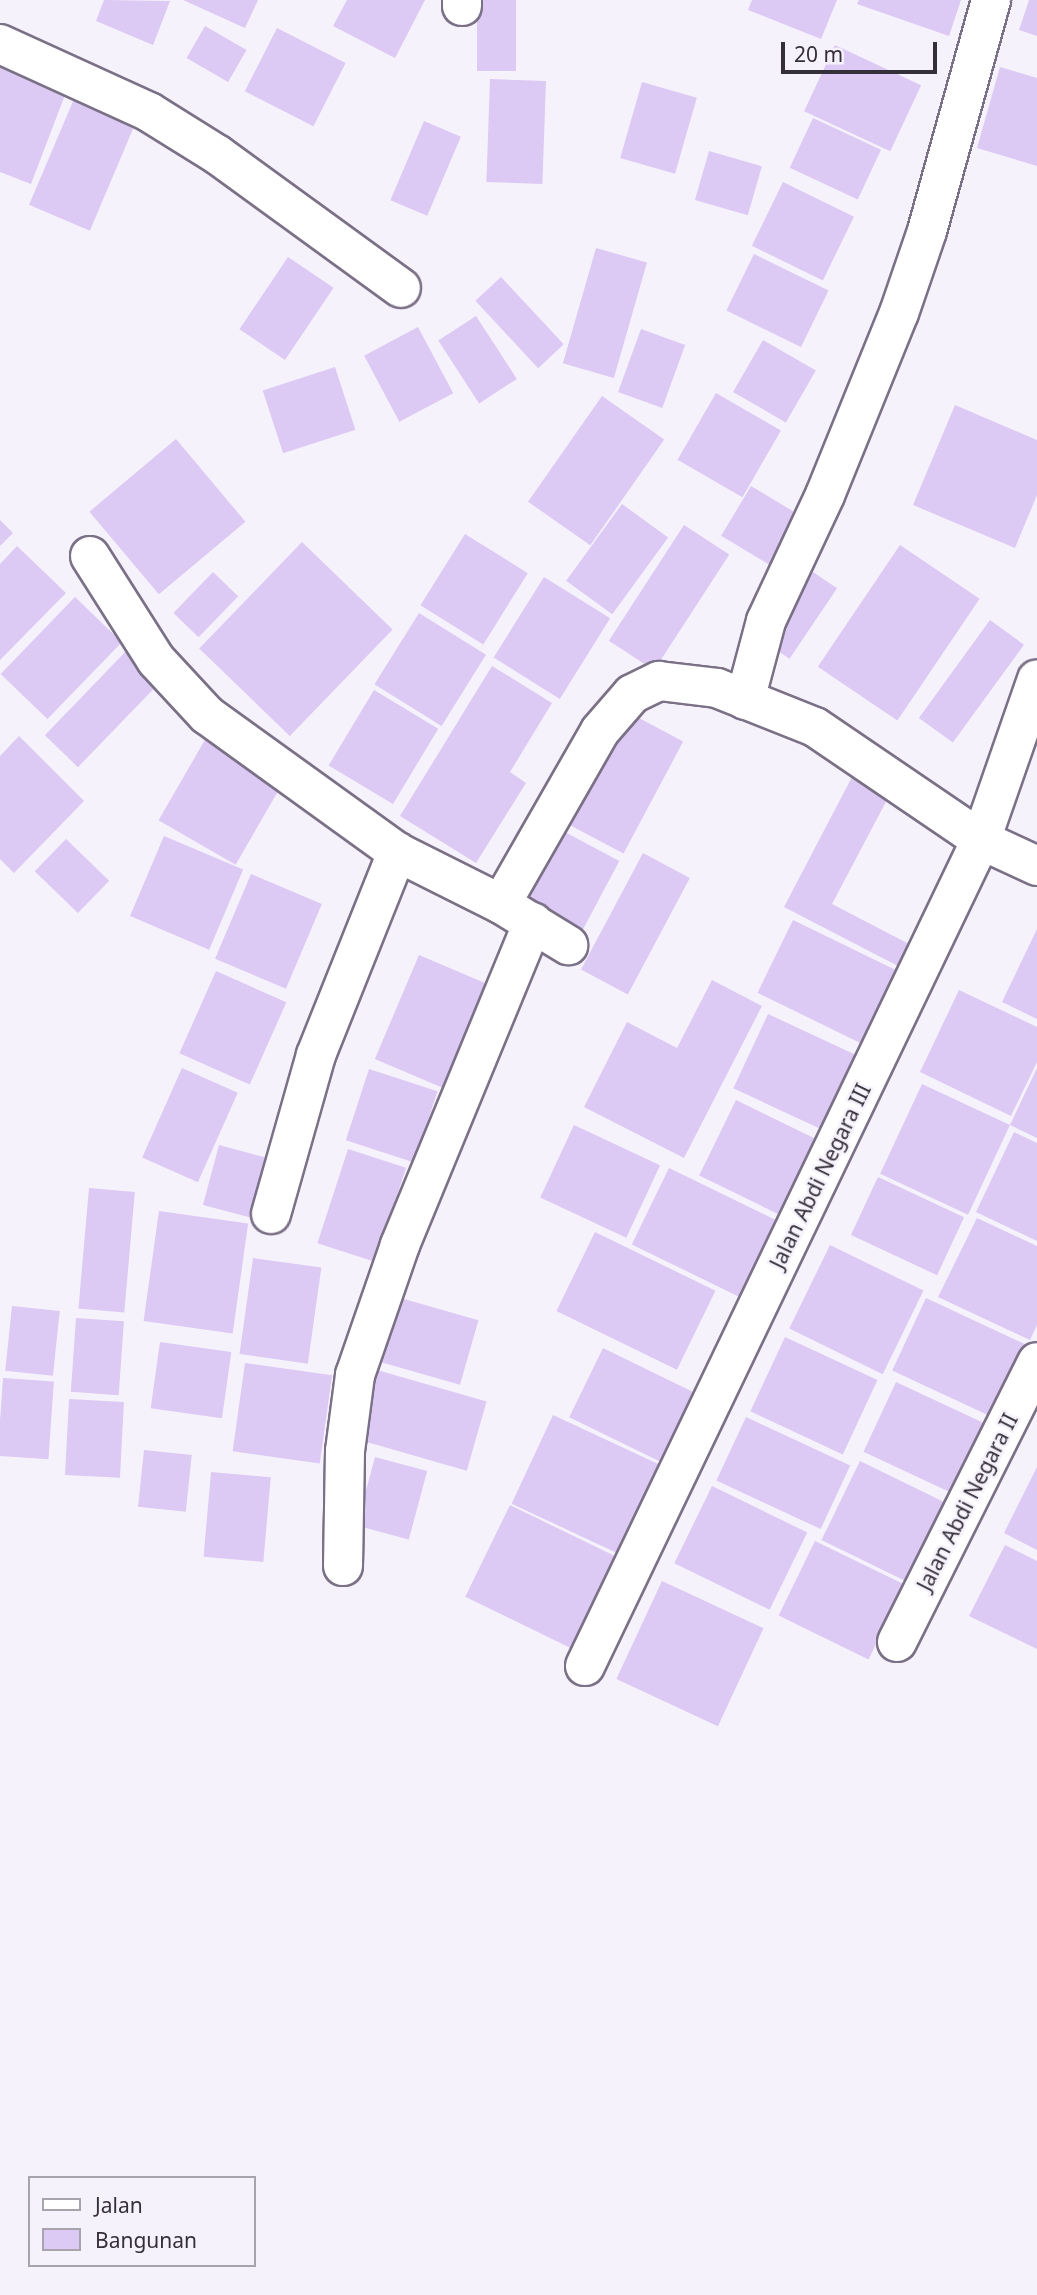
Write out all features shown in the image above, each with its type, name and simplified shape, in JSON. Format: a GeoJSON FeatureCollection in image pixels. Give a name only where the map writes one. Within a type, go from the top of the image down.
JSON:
{"type":"FeatureCollection","features":[{"type":"Feature","properties":{"kind":"street"},"geometry":{"type":"LineString","coordinates":[[745,700],[766,621],[825,495],[899,313],[927,231],[991,0]]}},
{"type":"Feature","properties":{"kind":"street"},"geometry":{"type":"LineString","coordinates":[[0,44],[149,112],[218,155],[401,288]]}},
{"type":"Feature","properties":{"kind":"street"},"geometry":{"type":"LineString","coordinates":[[90,556],[156,660],[207,715],[397,852],[517,913],[568,945]]}},
{"type":"Feature","properties":{"kind":"street","name":"Jalan Abdi Negara III"},"geometry":{"type":"LineString","coordinates":[[585,1666],[981,840],[1037,679]]}},
{"type":"Feature","properties":{"kind":"street"},"geometry":{"type":"LineString","coordinates":[[343,1566],[345,1451],[355,1375],[517,913],[600,731],[632,694],[659,681],[717,688],[815,727],[981,840],[1037,866]]}},
{"type":"Feature","properties":{"kind":"street"},"geometry":{"type":"LineString","coordinates":[[271,1214],[316,1055],[397,852]]}},
{"type":"Feature","properties":{"kind":"street","name":"Jalan Abdi Negara II"},"geometry":{"type":"LineString","coordinates":[[897,1642],[1037,1362]]}},
{"type":"Feature","properties":{"kind":"building"},"geometry":{"type":"Polygon","coordinates":[[[104,0],[170,1],[153,45],[96,21],[104,0]]]}},
{"type":"Feature","properties":{"kind":"building"},"geometry":{"type":"Polygon","coordinates":[[[183,0],[258,0],[245,28],[183,0]]]}},
{"type":"Feature","properties":{"kind":"building"},"geometry":{"type":"Polygon","coordinates":[[[347,0],[425,0],[395,58],[333,26],[347,0]]]}},
{"type":"Feature","properties":{"kind":"building"},"geometry":{"type":"Polygon","coordinates":[[[477,0],[516,0],[516,71],[477,71],[477,0]]]}},
{"type":"Feature","properties":{"kind":"building"},"geometry":{"type":"Polygon","coordinates":[[[752,0],[837,0],[821,39],[748,10],[752,0]]]}},
{"type":"Feature","properties":{"kind":"building"},"geometry":{"type":"Polygon","coordinates":[[[859,0],[961,0],[949,36],[857,4],[859,0]]]}},
{"type":"Feature","properties":{"kind":"building"},"geometry":{"type":"Polygon","coordinates":[[[1029,0],[1037,0],[1037,36],[1019,30],[1029,0]]]}},
{"type":"Feature","properties":{"kind":"building"},"geometry":{"type":"Polygon","coordinates":[[[205,26],[247,50],[228,82],[186,58],[205,26]]]}},
{"type":"Feature","properties":{"kind":"building"},"geometry":{"type":"Polygon","coordinates":[[[277,28],[346,63],[313,126],[245,91],[277,28]]]}},
{"type":"Feature","properties":{"kind":"building"},"geometry":{"type":"Polygon","coordinates":[[[835,45],[921,85],[890,151],[804,111],[835,45]]]}},
{"type":"Feature","properties":{"kind":"building"},"geometry":{"type":"Polygon","coordinates":[[[0,60],[68,87],[31,184],[0,172],[0,60]]]}},
{"type":"Feature","properties":{"kind":"building"},"geometry":{"type":"Polygon","coordinates":[[[1000,67],[1037,78],[1037,166],[977,148],[1000,67]]]}},
{"type":"Feature","properties":{"kind":"building"},"geometry":{"type":"Polygon","coordinates":[[[490,79],[546,81],[542,184],[486,182],[490,79]]]}},
{"type":"Feature","properties":{"kind":"building"},"geometry":{"type":"Polygon","coordinates":[[[642,82],[697,98],[675,174],[620,158],[642,82]]]}},
{"type":"Feature","properties":{"kind":"building"},"geometry":{"type":"Polygon","coordinates":[[[74,99],[135,125],[90,231],[29,205],[74,99]]]}},
{"type":"Feature","properties":{"kind":"building"},"geometry":{"type":"Polygon","coordinates":[[[813,118],[881,150],[858,200],[790,168],[813,118]]]}},
{"type":"Feature","properties":{"kind":"building"},"geometry":{"type":"Polygon","coordinates":[[[424,121],[461,137],[427,216],[390,200],[424,121]]]}},
{"type":"Feature","properties":{"kind":"building"},"geometry":{"type":"Polygon","coordinates":[[[709,151],[762,166],[748,215],[695,200],[709,151]]]}},
{"type":"Feature","properties":{"kind":"building"},"geometry":{"type":"Polygon","coordinates":[[[783,182],[854,217],[823,280],[752,246],[783,182]]]}},
{"type":"Feature","properties":{"kind":"building"},"geometry":{"type":"Polygon","coordinates":[[[596,248],[647,263],[614,378],[563,363],[596,248]]]}},
{"type":"Feature","properties":{"kind":"building"},"geometry":{"type":"Polygon","coordinates":[[[754,254],[829,290],[801,347],[726,311],[754,254]]]}},
{"type":"Feature","properties":{"kind":"building"},"geometry":{"type":"Polygon","coordinates":[[[288,257],[334,288],[285,360],[239,329],[288,257]]]}},
{"type":"Feature","properties":{"kind":"building"},"geometry":{"type":"Polygon","coordinates":[[[501,277],[564,344],[538,368],[475,301],[501,277]]]}},
{"type":"Feature","properties":{"kind":"building"},"geometry":{"type":"Polygon","coordinates":[[[476,316],[517,379],[479,403],[438,341],[476,316]]]}},
{"type":"Feature","properties":{"kind":"building"},"geometry":{"type":"Polygon","coordinates":[[[418,327],[453,393],[399,422],[364,356],[418,327]]]}},
{"type":"Feature","properties":{"kind":"building"},"geometry":{"type":"Polygon","coordinates":[[[641,329],[685,345],[662,408],[618,392],[641,329]]]}},
{"type":"Feature","properties":{"kind":"building"},"geometry":{"type":"Polygon","coordinates":[[[763,340],[816,370],[786,422],[733,392],[763,340]]]}},
{"type":"Feature","properties":{"kind":"building"},"geometry":{"type":"Polygon","coordinates":[[[335,367],[355,430],[283,453],[263,390],[335,367]]]}},
{"type":"Feature","properties":{"kind":"building"},"geometry":{"type":"Polygon","coordinates":[[[716,393],[781,430],[742,497],[678,460],[716,393]]]}},
{"type":"Feature","properties":{"kind":"building"},"geometry":{"type":"Polygon","coordinates":[[[602,396],[664,440],[590,545],[528,502],[602,396]]]}},
{"type":"Feature","properties":{"kind":"building"},"geometry":{"type":"Polygon","coordinates":[[[955,405],[1037,440],[1037,495],[1015,548],[913,505],[955,405]]]}},
{"type":"Feature","properties":{"kind":"building"},"geometry":{"type":"Polygon","coordinates":[[[176,439],[245,522],[159,594],[89,512],[176,439]]]}},
{"type":"Feature","properties":{"kind":"building"},"geometry":{"type":"Polygon","coordinates":[[[751,486],[807,519],[777,569],[721,536],[751,486]]]}},
{"type":"Feature","properties":{"kind":"building"},"geometry":{"type":"Polygon","coordinates":[[[622,504],[668,538],[612,614],[566,581],[622,504]]]}},
{"type":"Feature","properties":{"kind":"building"},"geometry":{"type":"Polygon","coordinates":[[[0,520],[13,533],[0,546],[0,520]]]}},
{"type":"Feature","properties":{"kind":"building"},"geometry":{"type":"Polygon","coordinates":[[[684,525],[729,554],[654,670],[609,641],[684,525]]]}},
{"type":"Feature","properties":{"kind":"building"},"geometry":{"type":"Polygon","coordinates":[[[465,534],[528,573],[483,644],[420,605],[465,534]]]}},
{"type":"Feature","properties":{"kind":"building"},"geometry":{"type":"Polygon","coordinates":[[[302,542],[393,630],[290,736],[199,648],[302,542]]]}},
{"type":"Feature","properties":{"kind":"building"},"geometry":{"type":"Polygon","coordinates":[[[900,545],[980,599],[897,721],[818,667],[900,545]]]}},
{"type":"Feature","properties":{"kind":"building"},"geometry":{"type":"Polygon","coordinates":[[[17,546],[66,593],[0,660],[0,564],[17,546]]]}},
{"type":"Feature","properties":{"kind":"building"},"geometry":{"type":"Polygon","coordinates":[[[213,572],[238,596],[199,637],[173,613],[213,572]]]}},
{"type":"Feature","properties":{"kind":"building"},"geometry":{"type":"Polygon","coordinates":[[[813,572],[837,588],[790,659],[765,642],[813,572]]]}},
{"type":"Feature","properties":{"kind":"building"},"geometry":{"type":"Polygon","coordinates":[[[544,577],[610,618],[560,699],[494,658],[544,577]]]}},
{"type":"Feature","properties":{"kind":"building"},"geometry":{"type":"Polygon","coordinates":[[[75,597],[122,642],[47,719],[1,674],[75,597]]]}},
{"type":"Feature","properties":{"kind":"building"},"geometry":{"type":"Polygon","coordinates":[[[419,613],[486,655],[441,726],[374,684],[419,613]]]}},
{"type":"Feature","properties":{"kind":"building"},"geometry":{"type":"Polygon","coordinates":[[[990,620],[1024,645],[953,743],[919,718],[990,620]]]}},
{"type":"Feature","properties":{"kind":"building"},"geometry":{"type":"Polygon","coordinates":[[[131,646],[164,678],[78,767],[45,735],[131,646]]]}},
{"type":"Feature","properties":{"kind":"building"},"geometry":{"type":"Polygon","coordinates":[[[492,666],[552,703],[510,772],[526,783],[476,863],[400,816],[492,666]]]}},
{"type":"Feature","properties":{"kind":"building"},"geometry":{"type":"Polygon","coordinates":[[[374,690],[438,729],[393,804],[329,765],[374,690]]]}},
{"type":"Feature","properties":{"kind":"building"},"geometry":{"type":"Polygon","coordinates":[[[624,710],[683,741],[624,854],[564,822],[624,710]]]}},
{"type":"Feature","properties":{"kind":"building"},"geometry":{"type":"Polygon","coordinates":[[[19,736],[84,801],[14,873],[0,859],[0,756],[19,736]]]}},
{"type":"Feature","properties":{"kind":"building"},"geometry":{"type":"Polygon","coordinates":[[[206,738],[283,782],[236,865],[158,820],[206,738]]]}},
{"type":"Feature","properties":{"kind":"building"},"geometry":{"type":"Polygon","coordinates":[[[852,777],[889,796],[832,904],[909,944],[898,966],[784,907],[852,777]]]}},
{"type":"Feature","properties":{"kind":"building"},"geometry":{"type":"Polygon","coordinates":[[[561,830],[619,861],[580,935],[522,904],[561,830]]]}},
{"type":"Feature","properties":{"kind":"building"},"geometry":{"type":"Polygon","coordinates":[[[164,836],[243,870],[209,950],[130,916],[164,836]]]}},
{"type":"Feature","properties":{"kind":"building"},"geometry":{"type":"Polygon","coordinates":[[[66,839],[109,881],[78,913],[35,871],[66,839]]]}},
{"type":"Feature","properties":{"kind":"building"},"geometry":{"type":"Polygon","coordinates":[[[643,853],[690,878],[628,994],[581,970],[643,853]]]}},
{"type":"Feature","properties":{"kind":"building"},"geometry":{"type":"Polygon","coordinates":[[[251,874],[322,904],[286,989],[215,959],[251,874]]]}},
{"type":"Feature","properties":{"kind":"building"},"geometry":{"type":"Polygon","coordinates":[[[793,920],[901,973],[865,1045],[757,993],[793,920]]]}},
{"type":"Feature","properties":{"kind":"building"},"geometry":{"type":"Polygon","coordinates":[[[1037,929],[1037,1019],[1002,1002],[1037,929]]]}},
{"type":"Feature","properties":{"kind":"building"},"geometry":{"type":"Polygon","coordinates":[[[419,955],[491,985],[447,1089],[375,1059],[419,955]]]}},
{"type":"Feature","properties":{"kind":"building"},"geometry":{"type":"Polygon","coordinates":[[[216,971],[286,1002],[250,1085],[179,1053],[216,971]]]}},
{"type":"Feature","properties":{"kind":"building"},"geometry":{"type":"Polygon","coordinates":[[[712,980],[762,1006],[684,1158],[584,1107],[627,1022],[677,1048],[712,980]]]}},
{"type":"Feature","properties":{"kind":"building"},"geometry":{"type":"Polygon","coordinates":[[[959,990],[1037,1027],[1037,1062],[1011,1116],[920,1072],[959,990]]]}},
{"type":"Feature","properties":{"kind":"building"},"geometry":{"type":"Polygon","coordinates":[[[768,1014],[864,1059],[829,1133],[733,1088],[768,1014]]]}},
{"type":"Feature","properties":{"kind":"building"},"geometry":{"type":"Polygon","coordinates":[[[182,1068],[238,1093],[198,1182],[142,1158],[182,1068]]]}},
{"type":"Feature","properties":{"kind":"building"},"geometry":{"type":"Polygon","coordinates":[[[1037,1068],[1037,1138],[1010,1125],[1037,1068]]]}},
{"type":"Feature","properties":{"kind":"building"},"geometry":{"type":"Polygon","coordinates":[[[369,1069],[437,1091],[414,1163],[346,1140],[369,1069]]]}},
{"type":"Feature","properties":{"kind":"building"},"geometry":{"type":"Polygon","coordinates":[[[922,1084],[1010,1125],[968,1215],[880,1174],[922,1084]]]}},
{"type":"Feature","properties":{"kind":"building"},"geometry":{"type":"Polygon","coordinates":[[[736,1100],[824,1143],[787,1218],[699,1175],[736,1100]]]}},
{"type":"Feature","properties":{"kind":"building"},"geometry":{"type":"Polygon","coordinates":[[[574,1125],[660,1165],[626,1238],[540,1198],[574,1125]]]}},
{"type":"Feature","properties":{"kind":"building"},"geometry":{"type":"Polygon","coordinates":[[[1014,1132],[1037,1143],[1037,1241],[976,1212],[1014,1132]]]}},
{"type":"Feature","properties":{"kind":"building"},"geometry":{"type":"Polygon","coordinates":[[[219,1145],[276,1160],[260,1220],[203,1205],[219,1145]]]}},
{"type":"Feature","properties":{"kind":"building"},"geometry":{"type":"Polygon","coordinates":[[[348,1149],[406,1168],[375,1262],[317,1243],[348,1149]]]}},
{"type":"Feature","properties":{"kind":"building"},"geometry":{"type":"Polygon","coordinates":[[[669,1168],[778,1221],[740,1297],[632,1244],[669,1168]]]}},
{"type":"Feature","properties":{"kind":"building"},"geometry":{"type":"Polygon","coordinates":[[[878,1177],[964,1217],[937,1275],[851,1235],[878,1177]]]}},
{"type":"Feature","properties":{"kind":"building"},"geometry":{"type":"Polygon","coordinates":[[[89,1188],[135,1192],[124,1313],[78,1309],[89,1188]]]}},
{"type":"Feature","properties":{"kind":"building"},"geometry":{"type":"Polygon","coordinates":[[[159,1211],[248,1224],[233,1333],[144,1321],[159,1211]]]}},
{"type":"Feature","properties":{"kind":"building"},"geometry":{"type":"Polygon","coordinates":[[[977,1218],[1037,1246],[1037,1325],[1030,1340],[938,1297],[977,1218]]]}},
{"type":"Feature","properties":{"kind":"building"},"geometry":{"type":"Polygon","coordinates":[[[595,1232],[715,1291],[677,1370],[556,1311],[595,1232]]]}},
{"type":"Feature","properties":{"kind":"building"},"geometry":{"type":"Polygon","coordinates":[[[830,1245],[923,1291],[883,1374],[789,1329],[830,1245]]]}},
{"type":"Feature","properties":{"kind":"building"},"geometry":{"type":"Polygon","coordinates":[[[253,1258],[321,1268],[308,1364],[240,1354],[253,1258]]]}},
{"type":"Feature","properties":{"kind":"building"},"geometry":{"type":"Polygon","coordinates":[[[390,1295],[478,1320],[460,1385],[372,1359],[390,1295]]]}},
{"type":"Feature","properties":{"kind":"building"},"geometry":{"type":"Polygon","coordinates":[[[926,1298],[1028,1345],[994,1418],[892,1371],[926,1298]]]}},
{"type":"Feature","properties":{"kind":"building"},"geometry":{"type":"Polygon","coordinates":[[[12,1306],[60,1311],[53,1376],[5,1371],[12,1306]]]}},
{"type":"Feature","properties":{"kind":"building"},"geometry":{"type":"Polygon","coordinates":[[[76,1318],[124,1321],[119,1395],[71,1392],[76,1318]]]}},
{"type":"Feature","properties":{"kind":"building"},"geometry":{"type":"Polygon","coordinates":[[[785,1337],[877,1380],[843,1454],[750,1411],[785,1337]]]}},
{"type":"Feature","properties":{"kind":"building"},"geometry":{"type":"Polygon","coordinates":[[[160,1342],[231,1352],[222,1418],[151,1408],[160,1342]]]}},
{"type":"Feature","properties":{"kind":"building"},"geometry":{"type":"Polygon","coordinates":[[[603,1348],[698,1394],[665,1464],[569,1417],[603,1348]]]}},
{"type":"Feature","properties":{"kind":"building"},"geometry":{"type":"Polygon","coordinates":[[[245,1363],[332,1375],[320,1463],[233,1451],[245,1363]]]}},
{"type":"Feature","properties":{"kind":"building"},"geometry":{"type":"Polygon","coordinates":[[[377,1370],[487,1401],[467,1471],[357,1439],[377,1370]]]}},
{"type":"Feature","properties":{"kind":"building"},"geometry":{"type":"Polygon","coordinates":[[[3,1378],[54,1382],[48,1459],[0,1456],[3,1378]]]}},
{"type":"Feature","properties":{"kind":"building"},"geometry":{"type":"Polygon","coordinates":[[[896,1382],[985,1423],[952,1493],[863,1452],[896,1382]]]}},
{"type":"Feature","properties":{"kind":"building"},"geometry":{"type":"Polygon","coordinates":[[[69,1399],[124,1402],[120,1478],[65,1475],[69,1399]]]}},
{"type":"Feature","properties":{"kind":"building"},"geometry":{"type":"Polygon","coordinates":[[[553,1415],[664,1467],[622,1555],[512,1504],[553,1415]]]}},
{"type":"Feature","properties":{"kind":"building"},"geometry":{"type":"Polygon","coordinates":[[[746,1417],[850,1466],[821,1529],[716,1480],[746,1417]]]}},
{"type":"Feature","properties":{"kind":"building"},"geometry":{"type":"Polygon","coordinates":[[[144,1450],[192,1455],[186,1512],[138,1507],[144,1450]]]}},
{"type":"Feature","properties":{"kind":"building"},"geometry":{"type":"Polygon","coordinates":[[[375,1457],[427,1471],[409,1540],[357,1526],[375,1457]]]}},
{"type":"Feature","properties":{"kind":"building"},"geometry":{"type":"Polygon","coordinates":[[[860,1461],[948,1504],[910,1583],[821,1540],[860,1461]]]}},
{"type":"Feature","properties":{"kind":"building"},"geometry":{"type":"Polygon","coordinates":[[[1037,1467],[1037,1550],[1004,1533],[1037,1467]]]}},
{"type":"Feature","properties":{"kind":"building"},"geometry":{"type":"Polygon","coordinates":[[[211,1472],[271,1477],[263,1562],[204,1557],[211,1472]]]}},
{"type":"Feature","properties":{"kind":"building"},"geometry":{"type":"Polygon","coordinates":[[[712,1486],[807,1532],[770,1610],[674,1563],[712,1486]]]}},
{"type":"Feature","properties":{"kind":"building"},"geometry":{"type":"Polygon","coordinates":[[[510,1505],[618,1558],[573,1649],[465,1597],[510,1505]]]}},
{"type":"Feature","properties":{"kind":"building"},"geometry":{"type":"Polygon","coordinates":[[[815,1541],[905,1585],[868,1659],[779,1616],[815,1541]]]}},
{"type":"Feature","properties":{"kind":"building"},"geometry":{"type":"Polygon","coordinates":[[[1005,1545],[1037,1561],[1037,1649],[969,1616],[1005,1545]]]}},
{"type":"Feature","properties":{"kind":"building"},"geometry":{"type":"Polygon","coordinates":[[[662,1581],[764,1628],[718,1726],[616,1679],[662,1581]]]}}]}
